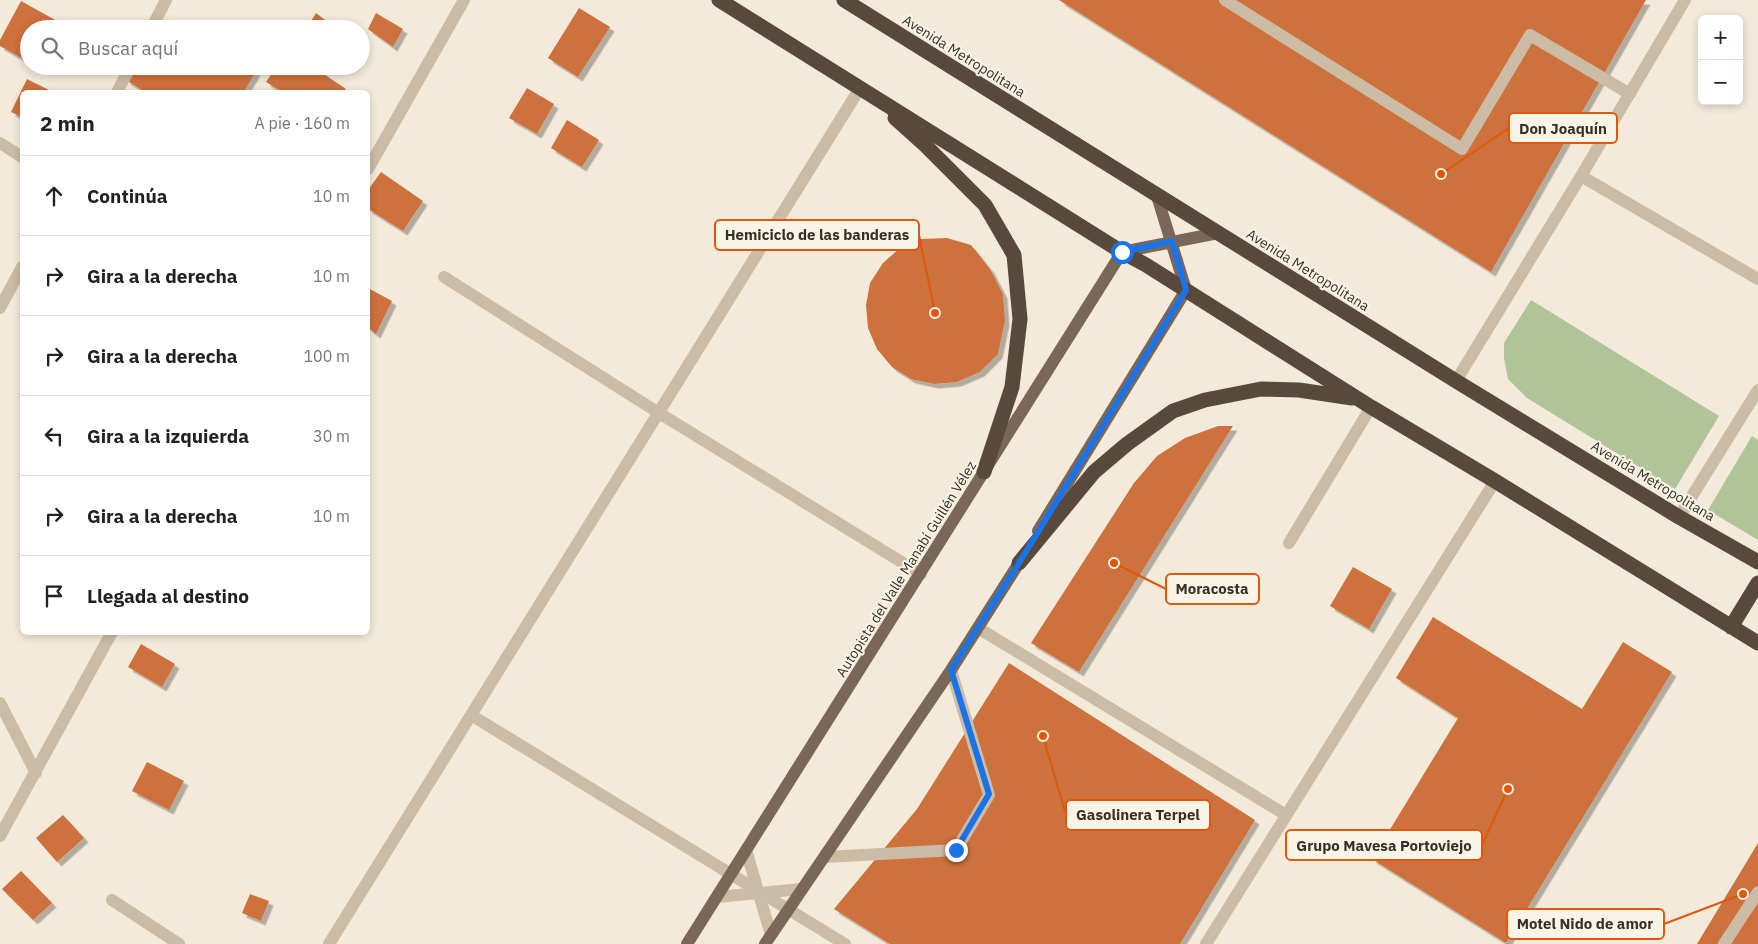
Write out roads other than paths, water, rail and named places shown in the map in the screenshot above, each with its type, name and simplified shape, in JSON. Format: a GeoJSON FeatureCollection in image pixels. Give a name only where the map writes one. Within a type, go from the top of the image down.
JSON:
{"type":"FeatureCollection","features":[{"type":"Feature","properties":{"kind":"highway"},"geometry":{"type":"LineString","coordinates":[[720,0],[1365,403],[1758,643]]}},
{"type":"Feature","properties":{"kind":"highway","name":"Avenida Metropolitana"},"geometry":{"type":"LineString","coordinates":[[844,0],[1456,381],[1758,562]]}},
{"type":"Feature","properties":{"kind":"highway"},"geometry":{"type":"LineString","coordinates":[[860,88],[925,145],[985,205],[1014,255],[1020,319],[1012,387],[984,472]]}},
{"type":"Feature","properties":{"kind":"highway"},"geometry":{"type":"LineString","coordinates":[[1019,563],[1094,472],[1127,444],[1173,411],[1205,400],[1260,389],[1299,390],[1365,403]]}},
{"type":"Feature","properties":{"kind":"highway"},"geometry":{"type":"LineString","coordinates":[[1731,627],[1758,583]]}},
{"type":"Feature","properties":{"kind":"main road"},"geometry":{"type":"LineString","coordinates":[[768,939],[951,670],[1019,563],[1186,290],[1158,196]]}},
{"type":"Feature","properties":{"kind":"main road"},"geometry":{"type":"LineString","coordinates":[[1122,252],[1218,233]]}},
{"type":"Feature","properties":{"kind":"main road","name":"Autopista del Valle Manabí Guillén Vélez"},"geometry":{"type":"LineString","coordinates":[[687,944],[1122,252]]}},
{"type":"Feature","properties":{"kind":"street"},"geometry":{"type":"LineString","coordinates":[[156,20],[166,0]]}},
{"type":"Feature","properties":{"kind":"street"},"geometry":{"type":"LineString","coordinates":[[370,166],[464,0]]}},
{"type":"Feature","properties":{"kind":"street"},"geometry":{"type":"LineString","coordinates":[[1225,0],[1462,149],[1530,35],[1630,94]]}},
{"type":"Feature","properties":{"kind":"street"},"geometry":{"type":"LineString","coordinates":[[1456,381],[1581,176],[1685,0]]}},
{"type":"Feature","properties":{"kind":"street"},"geometry":{"type":"LineString","coordinates":[[118,90],[126,75]]}},
{"type":"Feature","properties":{"kind":"street"},"geometry":{"type":"LineString","coordinates":[[329,944],[860,88]]}},
{"type":"Feature","properties":{"kind":"street"},"geometry":{"type":"LineString","coordinates":[[0,143],[20,156]]}},
{"type":"Feature","properties":{"kind":"street"},"geometry":{"type":"LineString","coordinates":[[1581,176],[1758,279]]}},
{"type":"Feature","properties":{"kind":"street"},"geometry":{"type":"LineString","coordinates":[[0,308],[20,271]]}},
{"type":"Feature","properties":{"kind":"street"},"geometry":{"type":"LineString","coordinates":[[444,278],[921,574]]}},
{"type":"Feature","properties":{"kind":"street"},"geometry":{"type":"LineString","coordinates":[[1679,516],[1758,390]]}},
{"type":"Feature","properties":{"kind":"street"},"geometry":{"type":"LineString","coordinates":[[1290,543],[1365,403]]}},
{"type":"Feature","properties":{"kind":"street"},"geometry":{"type":"LineString","coordinates":[[1206,944],[1494,481]]}},
{"type":"Feature","properties":{"kind":"street"},"geometry":{"type":"LineString","coordinates":[[978,628],[1286,815]]}},
{"type":"Feature","properties":{"kind":"street"},"geometry":{"type":"LineString","coordinates":[[0,836],[110,635]]}},
{"type":"Feature","properties":{"kind":"street"},"geometry":{"type":"LineString","coordinates":[[825,857],[956,850],[989,794],[951,670]]}},
{"type":"Feature","properties":{"kind":"street"},"geometry":{"type":"LineString","coordinates":[[0,703],[36,773]]}},
{"type":"Feature","properties":{"kind":"street"},"geometry":{"type":"LineString","coordinates":[[471,716],[845,944]]}},
{"type":"Feature","properties":{"kind":"street"},"geometry":{"type":"LineString","coordinates":[[746,850],[759,892],[768,939]]}},
{"type":"Feature","properties":{"kind":"street"},"geometry":{"type":"LineString","coordinates":[[717,897],[802,889]]}},
{"type":"Feature","properties":{"kind":"street"},"geometry":{"type":"LineString","coordinates":[[1724,944],[1758,892]]}},
{"type":"Feature","properties":{"kind":"street"},"geometry":{"type":"LineString","coordinates":[[112,900],[179,944]]}},
{"type":"Feature","properties":{"kind":"place","name":"Don Joaquín"},"geometry":{"type":"Point","coordinates":[1441,174]}},
{"type":"Feature","properties":{"kind":"place","name":"Hemiciclo de las banderas"},"geometry":{"type":"Point","coordinates":[935,313]}},
{"type":"Feature","properties":{"kind":"place","name":"Moracosta"},"geometry":{"type":"Point","coordinates":[1114,563]}},
{"type":"Feature","properties":{"kind":"place","name":"Gasolinera Terpel"},"geometry":{"type":"Point","coordinates":[1043,736]}},
{"type":"Feature","properties":{"kind":"place","name":"Grupo Mavesa Portoviejo"},"geometry":{"type":"Point","coordinates":[1508,789]}},
{"type":"Feature","properties":{"kind":"place","name":"Motel Nido de amor"},"geometry":{"type":"Point","coordinates":[1743,894]}}]}
